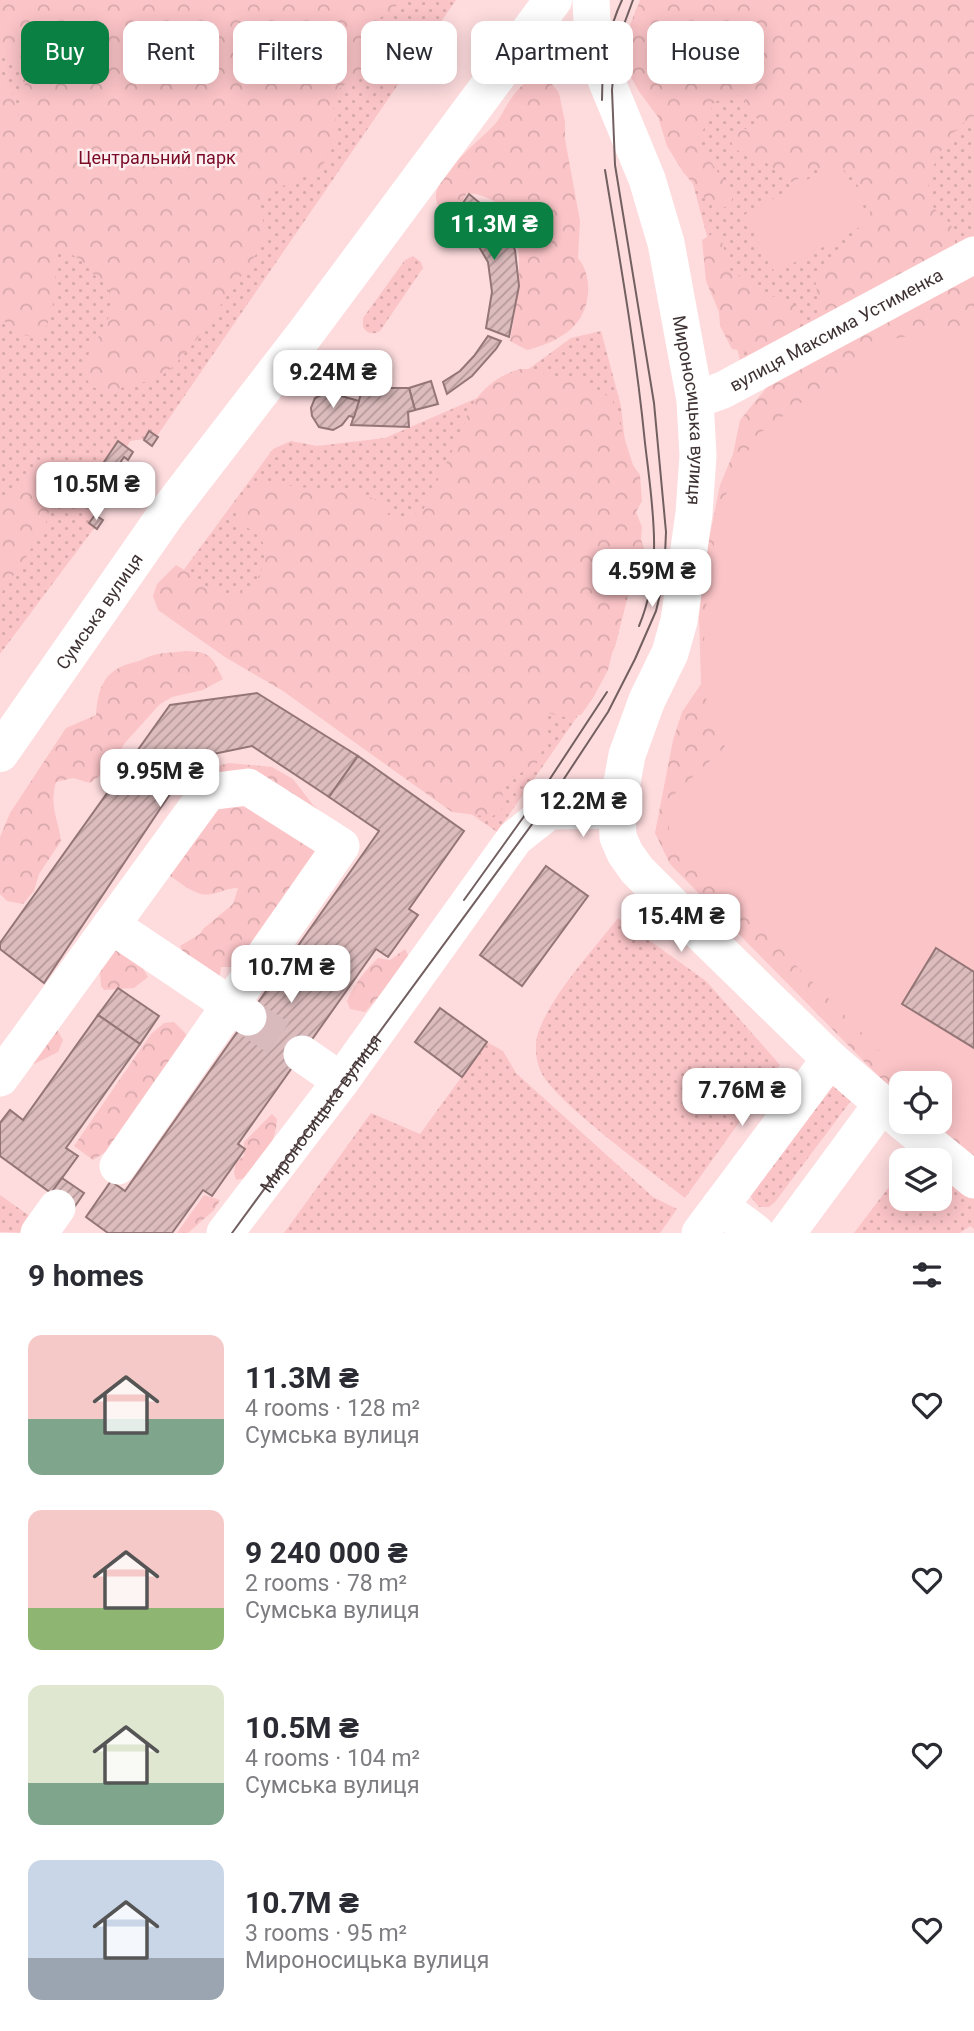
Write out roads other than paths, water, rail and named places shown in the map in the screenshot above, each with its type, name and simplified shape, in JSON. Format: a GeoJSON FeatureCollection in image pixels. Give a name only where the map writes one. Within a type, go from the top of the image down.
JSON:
{"type":"FeatureCollection","features":[{"type":"Feature","properties":{"kind":"main road","name":"Сумська вулиця"},"geometry":{"type":"LineString","coordinates":[[0,753],[167,513],[305,334],[552,0]]}},
{"type":"Feature","properties":{"kind":"street","name":"Мироносицька вулиця"},"geometry":{"type":"LineString","coordinates":[[225,1233],[341,1081],[515,838],[549,811],[617,810],[628,755],[647,700],[670,653],[683,600],[694,513],[698,469],[695,400],[660,218],[647,178],[602,70],[592,21],[591,0]]}},
{"type":"Feature","properties":{"kind":"street","name":"вулиця Максима Устименка"},"geometry":{"type":"LineString","coordinates":[[695,400],[723,390],[974,255]]}},
{"type":"Feature","properties":{"kind":"street"},"geometry":{"type":"LineString","coordinates":[[0,1078],[208,792],[248,787],[341,846],[240,1011],[118,1166]]}},
{"type":"Feature","properties":{"kind":"street"},"geometry":{"type":"LineString","coordinates":[[617,810],[618,837],[637,870],[830,1059],[889,1109]]}},
{"type":"Feature","properties":{"kind":"street"},"geometry":{"type":"LineString","coordinates":[[111,925],[240,1011]]}},
{"type":"Feature","properties":{"kind":"street"},"geometry":{"type":"LineString","coordinates":[[302,1054],[341,1081]]}},
{"type":"Feature","properties":{"kind":"street"},"geometry":{"type":"LineString","coordinates":[[756,1233],[710,1220],[830,1059]]}},
{"type":"Feature","properties":{"kind":"street"},"geometry":{"type":"LineString","coordinates":[[787,1233],[889,1123]]}},
{"type":"Feature","properties":{"kind":"street"},"geometry":{"type":"LineString","coordinates":[[919,1134],[974,1180]]}},
{"type":"Feature","properties":{"kind":"tunnel"},"geometry":{"type":"LineString","coordinates":[[248,1017],[302,1054]]}},
{"type":"Feature","properties":{"kind":"tram line"},"geometry":{"type":"LineString","coordinates":[[602,100],[606,49],[622,0]]}},
{"type":"Feature","properties":{"kind":"tram line"},"geometry":{"type":"LineString","coordinates":[[232,1233],[552,797],[608,712],[656,611],[664,578],[666,532],[654,403],[615,165],[612,90],[616,46],[633,0]]}},
{"type":"Feature","properties":{"kind":"tram line"},"geometry":{"type":"LineString","coordinates":[[605,170],[632,340],[653,512],[654,558],[647,604],[639,626]]}},
{"type":"Feature","properties":{"kind":"tram line"},"geometry":{"type":"LineString","coordinates":[[464,900],[540,794],[607,692]]}},
{"type":"Feature","properties":{"kind":"park label","name":"Центральний парк"},"geometry":{"type":"Point","coordinates":[157,157]}}]}
